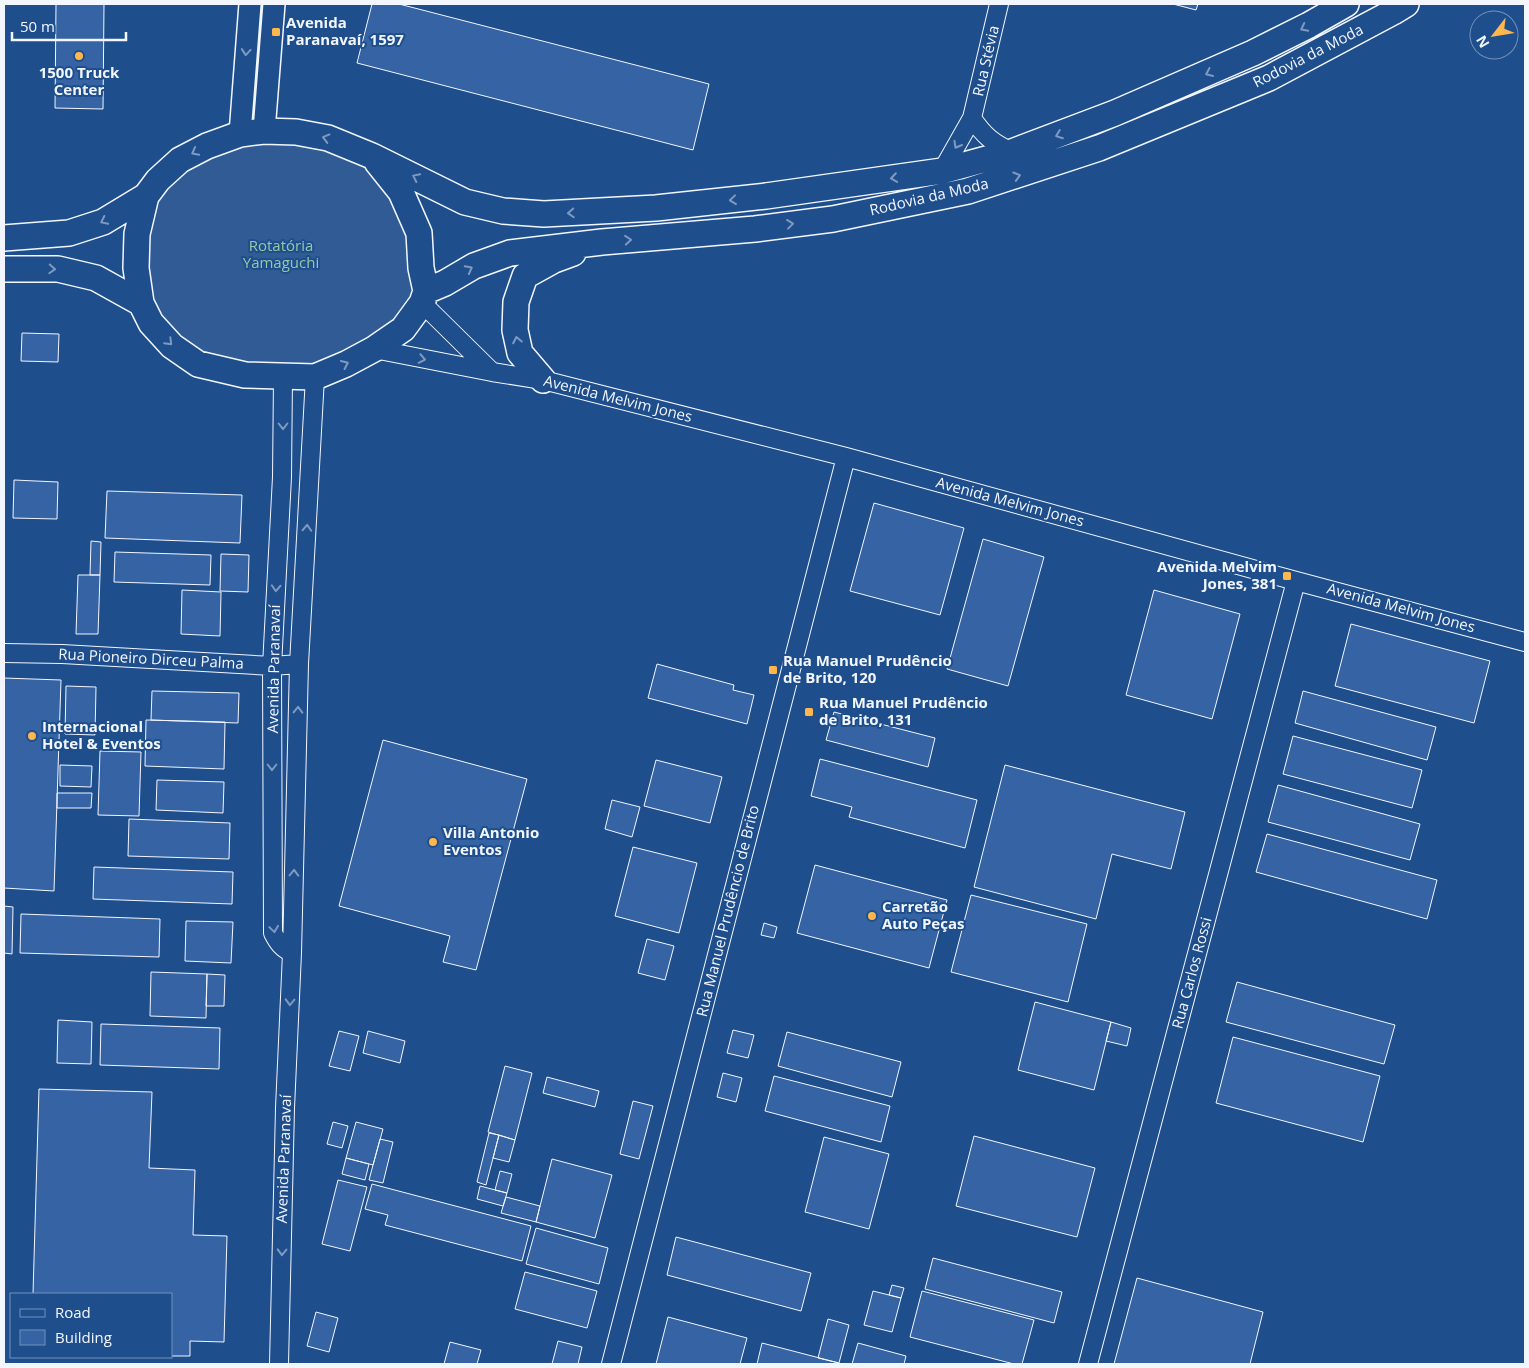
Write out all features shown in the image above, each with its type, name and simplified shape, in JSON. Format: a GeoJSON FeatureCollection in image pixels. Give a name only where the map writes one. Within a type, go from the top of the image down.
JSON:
{"type":"FeatureCollection","features":[{"type":"Feature","properties":{"kind":"highway","name":"Rodovia da Moda"},"geometry":{"type":"LineString","coordinates":[[372,156],[465,202],[504,211],[544,214],[656,208],[766,196],[942,171],[1012,152],[1115,114],[1200,77],[1309,25],[1346,4]]}},
{"type":"Feature","properties":{"kind":"highway","name":"Rodovia da Moda"},"geometry":{"type":"LineString","coordinates":[[424,297],[474,266],[510,254],[602,242],[755,229],[823,220],[968,191],[1099,148],[1269,78],[1406,4]]}},
{"type":"Feature","properties":{"kind":"highway"},"geometry":{"type":"LineString","coordinates":[[4,238],[69,233],[103,222],[146,196],[158,180],[180,160],[207,146],[240,134],[264,131],[296,132],[328,138],[372,156],[401,192],[419,233],[424,297],[403,329],[374,349],[346,364],[315,377],[245,376],[198,364],[172,346],[151,323],[141,303],[136,268],[137,234],[146,196]]}},
{"type":"Feature","properties":{"kind":"highway"},"geometry":{"type":"LineString","coordinates":[[543,380],[520,352],[516,330],[516,302],[525,276],[554,260],[602,242]]}},
{"type":"Feature","properties":{"kind":"highway"},"geometry":{"type":"LineString","coordinates":[[4,269],[58,269],[96,278],[141,303]]}},
{"type":"Feature","properties":{"kind":"main road"},"geometry":{"type":"LineString","coordinates":[[240,134],[250,4]]}},
{"type":"Feature","properties":{"kind":"main road"},"geometry":{"type":"LineString","coordinates":[[264,131],[274,4]]}},
{"type":"Feature","properties":{"kind":"street","name":"Rua Stévia"},"geometry":{"type":"LineString","coordinates":[[942,171],[972,118],[999,4]]}},
{"type":"Feature","properties":{"kind":"street"},"geometry":{"type":"LineString","coordinates":[[972,118],[994,143],[1012,152]]}},
{"type":"Feature","properties":{"kind":"street"},"geometry":{"type":"LineString","coordinates":[[424,297],[492,372]]}},
{"type":"Feature","properties":{"kind":"street","name":"Avenida Melvim Jones"},"geometry":{"type":"LineString","coordinates":[[374,349],[543,380],[846,457],[1525,642]]}},
{"type":"Feature","properties":{"kind":"street","name":"Avenida Paranavaí"},"geometry":{"type":"LineString","coordinates":[[283,377],[282,477],[272,666],[273,933],[278,943],[292,953]]}},
{"type":"Feature","properties":{"kind":"street","name":"Avenida Paranavaí"},"geometry":{"type":"LineString","coordinates":[[279,1364],[299,664],[315,377]]}},
{"type":"Feature","properties":{"kind":"street","name":"Rua Manuel Prudêncio de Brito"},"geometry":{"type":"LineString","coordinates":[[611,1364],[846,457]]}},
{"type":"Feature","properties":{"kind":"street","name":"Rua Carlos Rossi"},"geometry":{"type":"LineString","coordinates":[[1088,1364],[1296,581]]}},
{"type":"Feature","properties":{"kind":"street","name":"Rua Pioneiro Dirceu Palma"},"geometry":{"type":"LineString","coordinates":[[4,653],[62,654],[272,666],[299,664]]}},
{"type":"Feature","properties":{"kind":"shaded area","name":"Rotatória Yamaguchi"},"geometry":{"type":"Polygon","coordinates":[[[240,134],[372,156],[421,268],[403,329],[283,377],[172,346],[136,268],[146,196],[240,134]]]}},
{"type":"Feature","properties":{"kind":"building","name":"1500 Truck Center"},"geometry":{"type":"Polygon","coordinates":[[[56,4],[104,4],[103,109],[55,108],[56,4]]]}},
{"type":"Feature","properties":{"kind":"building"},"geometry":{"type":"Polygon","coordinates":[[[372,4],[399,4],[709,84],[693,150],[357,63],[372,4]]]}},
{"type":"Feature","properties":{"kind":"building"},"geometry":{"type":"Polygon","coordinates":[[[1173,4],[1198,4],[1196,10],[1173,4]]]}},
{"type":"Feature","properties":{"kind":"building"},"geometry":{"type":"Polygon","coordinates":[[[22,333],[59,334],[58,362],[21,361],[22,333]]]}},
{"type":"Feature","properties":{"kind":"building"},"geometry":{"type":"Polygon","coordinates":[[[14,480],[58,482],[57,519],[13,518],[14,480]]]}},
{"type":"Feature","properties":{"kind":"building"},"geometry":{"type":"Polygon","coordinates":[[[107,491],[242,495],[240,543],[105,538],[107,491]]]}},
{"type":"Feature","properties":{"kind":"building"},"geometry":{"type":"Polygon","coordinates":[[[874,503],[964,528],[940,615],[850,591],[874,503]]]}},
{"type":"Feature","properties":{"kind":"building"},"geometry":{"type":"Polygon","coordinates":[[[983,539],[1044,557],[1008,686],[947,669],[983,539]]]}},
{"type":"Feature","properties":{"kind":"building"},"geometry":{"type":"Polygon","coordinates":[[[91,541],[101,542],[100,575],[90,575],[91,541]]]}},
{"type":"Feature","properties":{"kind":"building"},"geometry":{"type":"Polygon","coordinates":[[[115,552],[211,555],[210,585],[114,582],[115,552]]]}},
{"type":"Feature","properties":{"kind":"building"},"geometry":{"type":"Polygon","coordinates":[[[221,554],[249,555],[248,592],[220,591],[221,554]]]}},
{"type":"Feature","properties":{"kind":"building"},"geometry":{"type":"Polygon","coordinates":[[[78,575],[100,575],[98,634],[76,634],[78,575]]]}},
{"type":"Feature","properties":{"kind":"building"},"geometry":{"type":"Polygon","coordinates":[[[182,590],[221,592],[220,636],[181,634],[182,590]]]}},
{"type":"Feature","properties":{"kind":"building"},"geometry":{"type":"Polygon","coordinates":[[[1154,590],[1240,614],[1212,719],[1126,695],[1154,590]]]}},
{"type":"Feature","properties":{"kind":"building"},"geometry":{"type":"Polygon","coordinates":[[[1351,624],[1490,661],[1474,723],[1335,686],[1351,624]]]}},
{"type":"Feature","properties":{"kind":"building"},"geometry":{"type":"Polygon","coordinates":[[[657,664],[734,685],[733,690],[754,695],[747,724],[648,698],[657,664]]]}},
{"type":"Feature","properties":{"kind":"building","name":"Internacional Hotel & Eventos"},"geometry":{"type":"Polygon","coordinates":[[[4,678],[61,680],[54,891],[4,888],[4,678]]]}},
{"type":"Feature","properties":{"kind":"building"},"geometry":{"type":"Polygon","coordinates":[[[66,686],[96,687],[95,735],[65,734],[66,686]]]}},
{"type":"Feature","properties":{"kind":"building"},"geometry":{"type":"Polygon","coordinates":[[[152,691],[239,693],[238,723],[151,720],[152,691]]]}},
{"type":"Feature","properties":{"kind":"building"},"geometry":{"type":"Polygon","coordinates":[[[1303,691],[1436,727],[1427,760],[1295,723],[1303,691]]]}},
{"type":"Feature","properties":{"kind":"building"},"geometry":{"type":"Polygon","coordinates":[[[834,712],[935,738],[928,767],[826,740],[834,712]]]}},
{"type":"Feature","properties":{"kind":"building"},"geometry":{"type":"Polygon","coordinates":[[[146,720],[225,722],[224,769],[145,766],[146,720]]]}},
{"type":"Feature","properties":{"kind":"building"},"geometry":{"type":"Polygon","coordinates":[[[1293,736],[1422,770],[1412,808],[1283,774],[1293,736]]]}},
{"type":"Feature","properties":{"kind":"building","name":"Villa Antonio Eventos"},"geometry":{"type":"Polygon","coordinates":[[[383,740],[527,779],[476,970],[443,962],[450,936],[339,906],[383,740]]]}},
{"type":"Feature","properties":{"kind":"building"},"geometry":{"type":"Polygon","coordinates":[[[100,751],[141,752],[139,816],[98,815],[100,751]]]}},
{"type":"Feature","properties":{"kind":"building"},"geometry":{"type":"Polygon","coordinates":[[[820,759],[977,800],[965,848],[849,817],[852,807],[811,796],[820,759]]]}},
{"type":"Feature","properties":{"kind":"building"},"geometry":{"type":"Polygon","coordinates":[[[656,760],[722,777],[710,823],[644,806],[656,760]]]}},
{"type":"Feature","properties":{"kind":"building"},"geometry":{"type":"Polygon","coordinates":[[[60,765],[92,766],[91,787],[60,786],[60,765]]]}},
{"type":"Feature","properties":{"kind":"building"},"geometry":{"type":"Polygon","coordinates":[[[1005,765],[1185,812],[1171,869],[1112,854],[1096,919],[974,887],[1005,765]]]}},
{"type":"Feature","properties":{"kind":"building"},"geometry":{"type":"Polygon","coordinates":[[[157,780],[224,782],[223,813],[156,810],[157,780]]]}},
{"type":"Feature","properties":{"kind":"building"},"geometry":{"type":"Polygon","coordinates":[[[1278,785],[1420,824],[1410,860],[1268,822],[1278,785]]]}},
{"type":"Feature","properties":{"kind":"building"},"geometry":{"type":"Polygon","coordinates":[[[57,793],[92,793],[91,808],[57,808],[57,793]]]}},
{"type":"Feature","properties":{"kind":"building"},"geometry":{"type":"Polygon","coordinates":[[[612,800],[640,807],[632,837],[605,829],[612,800]]]}},
{"type":"Feature","properties":{"kind":"building"},"geometry":{"type":"Polygon","coordinates":[[[129,819],[230,823],[229,859],[128,856],[129,819]]]}},
{"type":"Feature","properties":{"kind":"building"},"geometry":{"type":"Polygon","coordinates":[[[1267,834],[1437,880],[1427,919],[1256,872],[1267,834]]]}},
{"type":"Feature","properties":{"kind":"building"},"geometry":{"type":"Polygon","coordinates":[[[633,847],[697,863],[679,933],[615,916],[633,847]]]}},
{"type":"Feature","properties":{"kind":"building","name":"Carretão Auto Peças"},"geometry":{"type":"Polygon","coordinates":[[[815,865],[947,900],[929,968],[797,933],[815,865]]]}},
{"type":"Feature","properties":{"kind":"building"},"geometry":{"type":"Polygon","coordinates":[[[94,867],[233,872],[232,904],[93,899],[94,867]]]}},
{"type":"Feature","properties":{"kind":"building"},"geometry":{"type":"Polygon","coordinates":[[[971,895],[1087,924],[1068,1002],[951,972],[971,895]]]}},
{"type":"Feature","properties":{"kind":"building"},"geometry":{"type":"Polygon","coordinates":[[[4,906],[13,907],[12,954],[4,953],[4,906]]]}},
{"type":"Feature","properties":{"kind":"building"},"geometry":{"type":"Polygon","coordinates":[[[21,914],[160,919],[159,957],[20,953],[21,914]]]}},
{"type":"Feature","properties":{"kind":"building"},"geometry":{"type":"Polygon","coordinates":[[[186,921],[233,922],[231,963],[185,961],[186,921]]]}},
{"type":"Feature","properties":{"kind":"building"},"geometry":{"type":"Polygon","coordinates":[[[764,923],[777,927],[774,938],[761,935],[764,923]]]}},
{"type":"Feature","properties":{"kind":"building"},"geometry":{"type":"Polygon","coordinates":[[[647,939],[674,946],[665,980],[638,973],[647,939]]]}},
{"type":"Feature","properties":{"kind":"building"},"geometry":{"type":"Polygon","coordinates":[[[151,972],[207,974],[206,1018],[150,1016],[151,972]]]}},
{"type":"Feature","properties":{"kind":"building"},"geometry":{"type":"Polygon","coordinates":[[[207,974],[225,975],[224,1006],[206,1006],[207,974]]]}},
{"type":"Feature","properties":{"kind":"building"},"geometry":{"type":"Polygon","coordinates":[[[1237,982],[1395,1025],[1384,1064],[1226,1022],[1237,982]]]}},
{"type":"Feature","properties":{"kind":"building"},"geometry":{"type":"Polygon","coordinates":[[[1035,1002],[1111,1022],[1094,1090],[1018,1070],[1035,1002]]]}},
{"type":"Feature","properties":{"kind":"building"},"geometry":{"type":"Polygon","coordinates":[[[58,1020],[92,1022],[91,1064],[57,1063],[58,1020]]]}},
{"type":"Feature","properties":{"kind":"building"},"geometry":{"type":"Polygon","coordinates":[[[1111,1022],[1131,1028],[1127,1046],[1106,1041],[1111,1022]]]}},
{"type":"Feature","properties":{"kind":"building"},"geometry":{"type":"Polygon","coordinates":[[[101,1024],[220,1028],[219,1069],[100,1065],[101,1024]]]}},
{"type":"Feature","properties":{"kind":"building"},"geometry":{"type":"Polygon","coordinates":[[[733,1030],[754,1035],[748,1058],[727,1053],[733,1030]]]}},
{"type":"Feature","properties":{"kind":"building"},"geometry":{"type":"Polygon","coordinates":[[[339,1031],[359,1036],[350,1071],[329,1066],[339,1031]]]}},
{"type":"Feature","properties":{"kind":"building"},"geometry":{"type":"Polygon","coordinates":[[[368,1031],[405,1041],[400,1063],[363,1053],[368,1031]]]}},
{"type":"Feature","properties":{"kind":"building"},"geometry":{"type":"Polygon","coordinates":[[[787,1032],[901,1062],[892,1097],[778,1066],[787,1032]]]}},
{"type":"Feature","properties":{"kind":"building"},"geometry":{"type":"Polygon","coordinates":[[[1233,1037],[1380,1076],[1363,1142],[1216,1103],[1233,1037]]]}},
{"type":"Feature","properties":{"kind":"building"},"geometry":{"type":"Polygon","coordinates":[[[505,1066],[532,1073],[515,1140],[488,1132],[505,1066]]]}},
{"type":"Feature","properties":{"kind":"building"},"geometry":{"type":"Polygon","coordinates":[[[723,1073],[742,1078],[736,1102],[717,1097],[723,1073]]]}},
{"type":"Feature","properties":{"kind":"building"},"geometry":{"type":"Polygon","coordinates":[[[774,1076],[890,1106],[881,1142],[765,1111],[774,1076]]]}},
{"type":"Feature","properties":{"kind":"building"},"geometry":{"type":"Polygon","coordinates":[[[547,1077],[599,1091],[595,1107],[543,1093],[547,1077]]]}},
{"type":"Feature","properties":{"kind":"building"},"geometry":{"type":"Polygon","coordinates":[[[39,1089],[152,1092],[149,1168],[195,1170],[193,1235],[227,1236],[224,1342],[190,1341],[190,1356],[172,1356],[172,1293],[33,1293],[39,1089]]]}},
{"type":"Feature","properties":{"kind":"building"},"geometry":{"type":"Polygon","coordinates":[[[633,1101],[653,1106],[639,1159],[620,1154],[633,1101]]]}},
{"type":"Feature","properties":{"kind":"building"},"geometry":{"type":"Polygon","coordinates":[[[333,1122],[348,1126],[342,1148],[327,1144],[333,1122]]]}},
{"type":"Feature","properties":{"kind":"building"},"geometry":{"type":"Polygon","coordinates":[[[356,1122],[383,1129],[373,1165],[346,1158],[356,1122]]]}},
{"type":"Feature","properties":{"kind":"building"},"geometry":{"type":"Polygon","coordinates":[[[489,1133],[499,1135],[486,1185],[477,1182],[489,1133]]]}},
{"type":"Feature","properties":{"kind":"building"},"geometry":{"type":"Polygon","coordinates":[[[499,1135],[515,1140],[509,1162],[493,1158],[499,1135]]]}},
{"type":"Feature","properties":{"kind":"building"},"geometry":{"type":"Polygon","coordinates":[[[974,1136],[1095,1168],[1077,1237],[956,1206],[974,1136]]]}},
{"type":"Feature","properties":{"kind":"building"},"geometry":{"type":"Polygon","coordinates":[[[824,1137],[889,1154],[869,1229],[805,1212],[824,1137]]]}},
{"type":"Feature","properties":{"kind":"building"},"geometry":{"type":"Polygon","coordinates":[[[380,1139],[393,1142],[383,1183],[369,1180],[380,1139]]]}},
{"type":"Feature","properties":{"kind":"building"},"geometry":{"type":"Polygon","coordinates":[[[346,1158],[369,1164],[365,1180],[342,1174],[346,1158]]]}},
{"type":"Feature","properties":{"kind":"building"},"geometry":{"type":"Polygon","coordinates":[[[552,1159],[612,1175],[595,1238],[536,1222],[552,1159]]]}},
{"type":"Feature","properties":{"kind":"building"},"geometry":{"type":"Polygon","coordinates":[[[500,1171],[512,1174],[507,1193],[495,1190],[500,1171]]]}},
{"type":"Feature","properties":{"kind":"building"},"geometry":{"type":"Polygon","coordinates":[[[338,1180],[367,1187],[350,1251],[322,1244],[338,1180]]]}},
{"type":"Feature","properties":{"kind":"building"},"geometry":{"type":"Polygon","coordinates":[[[372,1184],[531,1226],[522,1261],[385,1225],[388,1215],[365,1209],[372,1184]]]}},
{"type":"Feature","properties":{"kind":"building"},"geometry":{"type":"Polygon","coordinates":[[[480,1186],[507,1193],[503,1206],[477,1199],[480,1186]]]}},
{"type":"Feature","properties":{"kind":"building"},"geometry":{"type":"Polygon","coordinates":[[[506,1197],[540,1206],[536,1222],[501,1213],[506,1197]]]}},
{"type":"Feature","properties":{"kind":"building"},"geometry":{"type":"Polygon","coordinates":[[[536,1228],[608,1248],[599,1284],[526,1264],[536,1228]]]}},
{"type":"Feature","properties":{"kind":"building"},"geometry":{"type":"Polygon","coordinates":[[[676,1237],[811,1273],[801,1311],[667,1275],[676,1237]]]}},
{"type":"Feature","properties":{"kind":"building"},"geometry":{"type":"Polygon","coordinates":[[[933,1258],[1062,1292],[1054,1323],[925,1289],[933,1258]]]}},
{"type":"Feature","properties":{"kind":"building"},"geometry":{"type":"Polygon","coordinates":[[[525,1272],[597,1291],[587,1328],[515,1309],[525,1272]]]}},
{"type":"Feature","properties":{"kind":"building"},"geometry":{"type":"Polygon","coordinates":[[[1137,1278],[1263,1312],[1250,1364],[1114,1364],[1137,1278]]]}},
{"type":"Feature","properties":{"kind":"building"},"geometry":{"type":"Polygon","coordinates":[[[892,1285],[904,1288],[901,1298],[889,1295],[892,1285]]]}},
{"type":"Feature","properties":{"kind":"building"},"geometry":{"type":"Polygon","coordinates":[[[873,1291],[901,1298],[892,1332],[864,1325],[873,1291]]]}},
{"type":"Feature","properties":{"kind":"building"},"geometry":{"type":"Polygon","coordinates":[[[922,1291],[1034,1320],[1022,1364],[1014,1364],[910,1337],[922,1291]]]}},
{"type":"Feature","properties":{"kind":"building"},"geometry":{"type":"Polygon","coordinates":[[[316,1312],[338,1318],[329,1352],[307,1346],[316,1312]]]}},
{"type":"Feature","properties":{"kind":"building"},"geometry":{"type":"Polygon","coordinates":[[[668,1317],[747,1338],[740,1364],[656,1364],[668,1317]]]}},
{"type":"Feature","properties":{"kind":"building"},"geometry":{"type":"Polygon","coordinates":[[[828,1319],[849,1325],[839,1363],[818,1358],[828,1319]]]}},
{"type":"Feature","properties":{"kind":"building"},"geometry":{"type":"Polygon","coordinates":[[[558,1341],[582,1347],[578,1364],[552,1364],[558,1341]]]}},
{"type":"Feature","properties":{"kind":"building"},"geometry":{"type":"Polygon","coordinates":[[[450,1342],[481,1350],[477,1364],[444,1364],[450,1342]]]}},
{"type":"Feature","properties":{"kind":"building"},"geometry":{"type":"Polygon","coordinates":[[[762,1343],[839,1363],[757,1364],[762,1343]]]}},
{"type":"Feature","properties":{"kind":"building"},"geometry":{"type":"Polygon","coordinates":[[[858,1343],[906,1356],[904,1364],[852,1364],[858,1343]]]}},
{"type":"Feature","properties":{"kind":"place","name":"Avenida Paranavaí, 1597"},"geometry":{"type":"Point","coordinates":[276,32]}},
{"type":"Feature","properties":{"kind":"place","name":"1500 Truck Center"},"geometry":{"type":"Point","coordinates":[79,56]}},
{"type":"Feature","properties":{"kind":"place","name":"Avenida Melvim Jones, 381"},"geometry":{"type":"Point","coordinates":[1287,576]}},
{"type":"Feature","properties":{"kind":"place","name":"Rua Manuel Prudêncio de Brito, 120"},"geometry":{"type":"Point","coordinates":[773,670]}},
{"type":"Feature","properties":{"kind":"place","name":"Rua Manuel Prudêncio de Brito, 131"},"geometry":{"type":"Point","coordinates":[809,712]}},
{"type":"Feature","properties":{"kind":"place","name":"Internacional Hotel & Eventos"},"geometry":{"type":"Point","coordinates":[32,736]}},
{"type":"Feature","properties":{"kind":"place","name":"Villa Antonio Eventos"},"geometry":{"type":"Point","coordinates":[433,842]}},
{"type":"Feature","properties":{"kind":"place","name":"Carretão Auto Peças"},"geometry":{"type":"Point","coordinates":[872,916]}}]}
